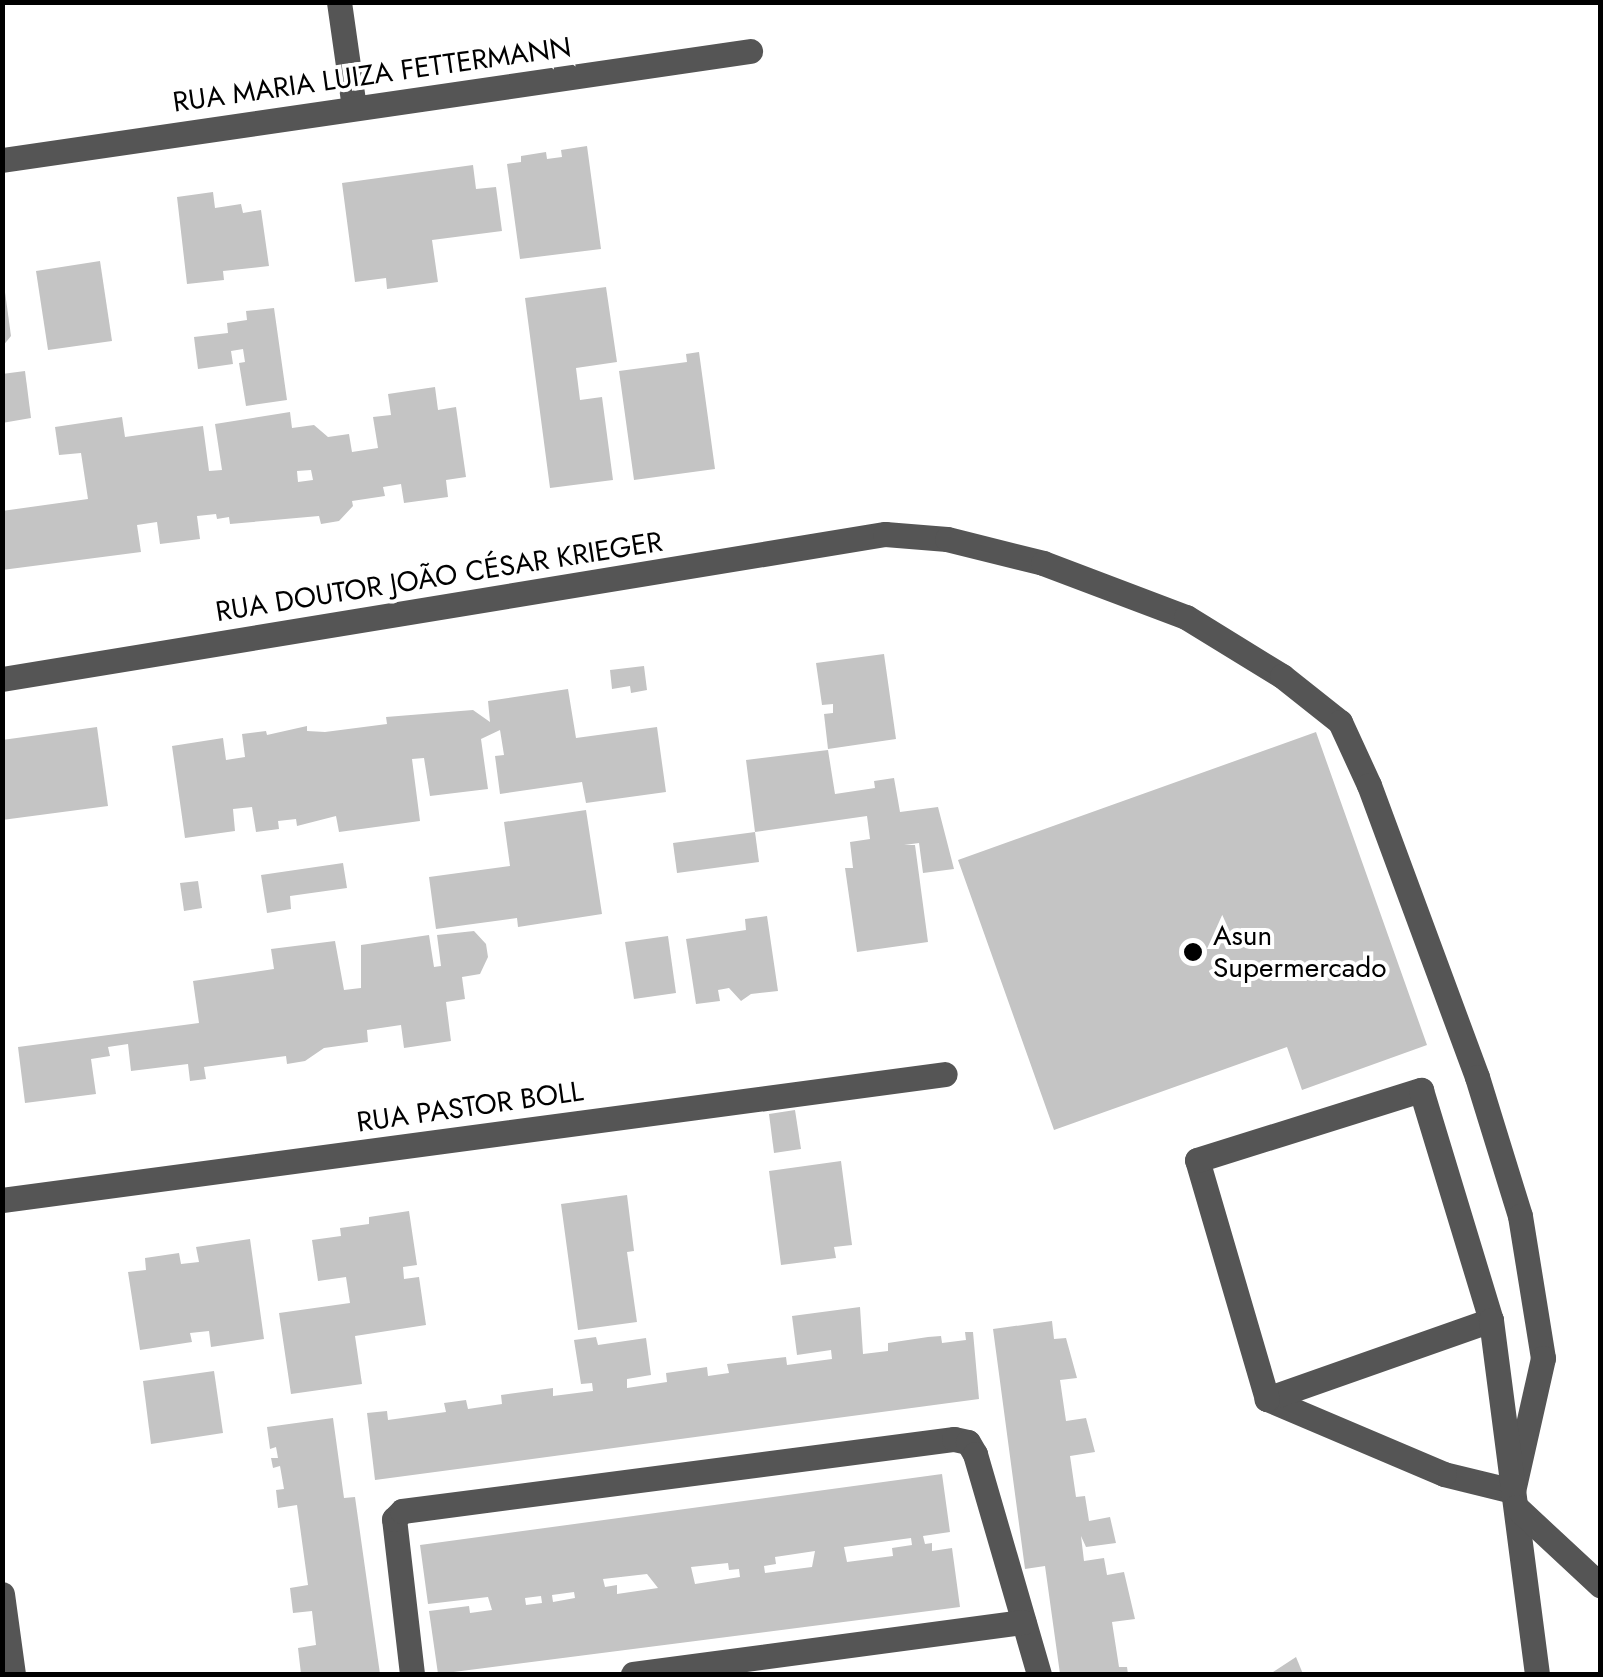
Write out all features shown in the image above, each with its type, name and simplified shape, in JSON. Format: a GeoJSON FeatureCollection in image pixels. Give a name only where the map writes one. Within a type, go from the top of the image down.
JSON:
{"type":"FeatureCollection","features":[{"type":"Feature","properties":{"kind":"street"},"geometry":{"type":"LineString","coordinates":[[339,2],[354,107]]}},
{"type":"Feature","properties":{"kind":"street","name":"RUA MARIA LUIZA FETTERMANN"},"geometry":{"type":"LineString","coordinates":[[2,160],[750,50]]}},
{"type":"Feature","properties":{"kind":"street","name":"RUA DOUTOR JOÃO CÉSAR KRIEGER"},"geometry":{"type":"LineString","coordinates":[[2,679],[885,534],[947,539],[1042,563],[1186,616],[1282,676],[1340,722],[1369,785],[1477,1077],[1520,1216],[1543,1358],[1515,1499]]}},
{"type":"Feature","properties":{"kind":"street","name":"RUA PASTOR BOLL"},"geometry":{"type":"LineString","coordinates":[[2,1200],[945,1074]]}},
{"type":"Feature","properties":{"kind":"street"},"geometry":{"type":"LineString","coordinates":[[1267,1399],[1196,1160],[1421,1090],[1491,1320],[1537,1674]]}},
{"type":"Feature","properties":{"kind":"street"},"geometry":{"type":"LineString","coordinates":[[1267,1399],[1491,1320]]}},
{"type":"Feature","properties":{"kind":"street"},"geometry":{"type":"LineString","coordinates":[[1267,1399],[1444,1474],[1515,1499],[1600,1585]]}},
{"type":"Feature","properties":{"kind":"street"},"geometry":{"type":"LineString","coordinates":[[412,1674],[394,1518],[402,1511],[954,1439],[968,1442],[976,1454],[1039,1674]]}},
{"type":"Feature","properties":{"kind":"street"},"geometry":{"type":"LineString","coordinates":[[2,1594],[14,1674]]}},
{"type":"Feature","properties":{"kind":"street"},"geometry":{"type":"LineString","coordinates":[[633,1674],[1024,1622]]}},
{"type":"Feature","properties":{"kind":"building"},"geometry":{"type":"Polygon","coordinates":[[[587,146],[601,249],[520,259],[507,164],[521,162],[521,156],[546,152],[547,159],[562,157],[561,150],[587,146]]]}},
{"type":"Feature","properties":{"kind":"building"},"geometry":{"type":"Polygon","coordinates":[[[473,165],[476,189],[496,187],[502,231],[432,240],[438,282],[387,289],[386,278],[355,282],[342,183],[473,165]]]}},
{"type":"Feature","properties":{"kind":"building"},"geometry":{"type":"Polygon","coordinates":[[[213,192],[215,208],[241,204],[243,213],[261,210],[269,266],[223,271],[224,280],[187,284],[177,197],[213,192]]]}},
{"type":"Feature","properties":{"kind":"building"},"geometry":{"type":"Polygon","coordinates":[[[100,261],[112,341],[48,350],[36,271],[100,261]]]}},
{"type":"Feature","properties":{"kind":"building"},"geometry":{"type":"Polygon","coordinates":[[[606,287],[617,362],[576,368],[580,400],[602,397],[613,480],[550,488],[525,298],[606,287]]]}},
{"type":"Feature","properties":{"kind":"building"},"geometry":{"type":"Polygon","coordinates":[[[5,292],[11,336],[2,347],[2,293],[5,292]]]}},
{"type":"Feature","properties":{"kind":"building"},"geometry":{"type":"Polygon","coordinates":[[[274,308],[287,400],[246,406],[239,363],[245,362],[243,349],[231,351],[233,364],[198,369],[194,337],[228,333],[227,323],[247,320],[246,311],[274,308]]]}},
{"type":"Feature","properties":{"kind":"building"},"geometry":{"type":"Polygon","coordinates":[[[699,352],[715,469],[634,480],[619,371],[687,362],[686,354],[699,352]]]}},
{"type":"Feature","properties":{"kind":"building"},"geometry":{"type":"Polygon","coordinates":[[[25,371],[31,418],[2,423],[2,374],[25,371]]]}},
{"type":"Feature","properties":{"kind":"building"},"geometry":{"type":"Polygon","coordinates":[[[435,387],[438,410],[456,407],[466,477],[446,480],[448,497],[404,503],[401,484],[383,487],[385,496],[352,501],[353,506],[339,521],[321,524],[319,516],[230,524],[229,517],[197,516],[200,539],[160,544],[157,522],[137,525],[141,552],[2,570],[2,511],[88,499],[81,453],[59,455],[55,427],[122,417],[125,437],[203,426],[209,471],[222,470],[215,424],[290,412],[292,428],[314,425],[328,437],[349,434],[352,452],[378,448],[373,417],[391,415],[388,394],[435,387]],[[311,470],[297,471],[298,482],[313,480],[311,470]]]}},
{"type":"Feature","properties":{"kind":"building"},"geometry":{"type":"Polygon","coordinates":[[[884,654],[896,739],[828,749],[824,714],[833,713],[833,704],[822,705],[816,663],[884,654]]]}},
{"type":"Feature","properties":{"kind":"building"},"geometry":{"type":"Polygon","coordinates":[[[644,666],[647,690],[631,693],[630,686],[612,689],[610,670],[644,666]]]}},
{"type":"Feature","properties":{"kind":"building"},"geometry":{"type":"Polygon","coordinates":[[[568,689],[576,738],[657,727],[666,792],[586,803],[582,782],[500,794],[495,756],[504,755],[500,730],[481,739],[488,789],[430,796],[424,758],[412,759],[420,821],[339,832],[336,816],[297,826],[296,819],[278,821],[279,829],[256,832],[252,807],[233,809],[235,831],[185,838],[172,746],[223,738],[226,760],[245,757],[242,734],[266,731],[267,735],[307,726],[307,731],[325,732],[387,724],[386,717],[473,710],[490,722],[488,701],[568,689]]]}},
{"type":"Feature","properties":{"kind":"building"},"geometry":{"type":"Polygon","coordinates":[[[97,727],[108,806],[2,820],[2,740],[97,727]]]}},
{"type":"Feature","properties":{"kind":"building","name":"Asun Supermercado"},"geometry":{"type":"Polygon","coordinates":[[[1316,732],[1427,1045],[1302,1090],[1287,1047],[1054,1130],[958,860],[1316,732]]]}},
{"type":"Feature","properties":{"kind":"building"},"geometry":{"type":"Polygon","coordinates":[[[828,750],[835,794],[875,788],[874,781],[894,778],[900,812],[938,807],[954,869],[923,873],[919,843],[904,845],[915,845],[928,942],[857,952],[845,868],[853,868],[850,842],[870,839],[867,816],[755,832],[746,760],[828,750]]]}},
{"type":"Feature","properties":{"kind":"building"},"geometry":{"type":"Polygon","coordinates":[[[586,810],[602,914],[518,927],[517,918],[436,929],[429,877],[510,866],[504,822],[586,810]]]}},
{"type":"Feature","properties":{"kind":"building"},"geometry":{"type":"Polygon","coordinates":[[[755,832],[759,862],[677,873],[673,843],[755,832]]]}},
{"type":"Feature","properties":{"kind":"building"},"geometry":{"type":"Polygon","coordinates":[[[343,863],[347,888],[290,896],[291,909],[267,913],[261,875],[343,863]]]}},
{"type":"Feature","properties":{"kind":"building"},"geometry":{"type":"Polygon","coordinates":[[[198,881],[202,908],[184,911],[180,883],[198,881]]]}},
{"type":"Feature","properties":{"kind":"building"},"geometry":{"type":"Polygon","coordinates":[[[767,916],[778,991],[751,994],[741,1001],[729,988],[718,990],[720,1001],[696,1004],[686,939],[746,930],[745,919],[767,916]]]}},
{"type":"Feature","properties":{"kind":"building"},"geometry":{"type":"Polygon","coordinates":[[[474,931],[486,944],[488,957],[480,974],[462,977],[465,999],[446,1002],[451,1041],[404,1048],[401,1025],[367,1030],[368,1042],[324,1048],[305,1061],[287,1064],[286,1056],[204,1067],[206,1079],[190,1081],[188,1064],[131,1071],[128,1044],[108,1047],[110,1056],[91,1059],[96,1094],[25,1103],[18,1047],[199,1023],[193,981],[274,969],[271,949],[335,941],[344,990],[361,988],[361,945],[429,935],[434,967],[441,966],[437,935],[474,931]]]}},
{"type":"Feature","properties":{"kind":"building"},"geometry":{"type":"Polygon","coordinates":[[[668,936],[676,993],[634,999],[625,942],[668,936]]]}},
{"type":"Feature","properties":{"kind":"building"},"geometry":{"type":"Polygon","coordinates":[[[795,1110],[801,1149],[774,1153],[769,1114],[795,1110]]]}},
{"type":"Feature","properties":{"kind":"building"},"geometry":{"type":"Polygon","coordinates":[[[841,1161],[852,1245],[834,1247],[836,1258],[781,1265],[769,1171],[841,1161]]]}},
{"type":"Feature","properties":{"kind":"building"},"geometry":{"type":"Polygon","coordinates":[[[627,1195],[634,1251],[627,1252],[637,1322],[578,1330],[561,1204],[627,1195]]]}},
{"type":"Feature","properties":{"kind":"building"},"geometry":{"type":"Polygon","coordinates":[[[409,1211],[417,1265],[403,1267],[404,1279],[419,1277],[426,1325],[355,1336],[362,1384],[291,1394],[279,1313],[350,1303],[346,1277],[318,1281],[312,1240],[341,1236],[340,1228],[369,1224],[369,1217],[409,1211]]]}},
{"type":"Feature","properties":{"kind":"building"},"geometry":{"type":"Polygon","coordinates":[[[250,1239],[264,1339],[211,1347],[209,1331],[190,1333],[192,1342],[140,1350],[128,1272],[146,1270],[145,1258],[179,1253],[181,1264],[199,1262],[196,1247],[250,1239]]]}},
{"type":"Feature","properties":{"kind":"building"},"geometry":{"type":"Polygon","coordinates":[[[860,1307],[863,1354],[888,1351],[888,1343],[928,1337],[941,1336],[942,1343],[966,1340],[965,1332],[973,1332],[979,1399],[375,1480],[367,1413],[387,1411],[388,1420],[446,1412],[444,1403],[466,1400],[468,1409],[502,1404],[501,1395],[553,1388],[553,1396],[593,1391],[592,1383],[581,1384],[574,1340],[596,1337],[598,1345],[646,1338],[651,1375],[627,1379],[627,1388],[667,1382],[666,1373],[707,1367],[708,1376],[729,1373],[727,1364],[786,1357],[787,1365],[832,1359],[831,1350],[797,1355],[792,1316],[860,1307]]]}},
{"type":"Feature","properties":{"kind":"building"},"geometry":{"type":"Polygon","coordinates":[[[1052,1321],[1054,1339],[1066,1338],[1077,1378],[1060,1380],[1066,1421],[1086,1418],[1095,1452],[1070,1456],[1076,1497],[1085,1496],[1089,1521],[1110,1517],[1116,1543],[1086,1547],[1081,1536],[1084,1561],[1104,1558],[1107,1575],[1124,1572],[1135,1619],[1112,1622],[1119,1667],[1127,1667],[1128,1674],[1060,1674],[1045,1566],[1025,1569],[993,1329],[1052,1321]]]}},
{"type":"Feature","properties":{"kind":"building"},"geometry":{"type":"Polygon","coordinates":[[[214,1371],[223,1433],[151,1444],[143,1381],[214,1371]]]}},
{"type":"Feature","properties":{"kind":"building"},"geometry":{"type":"Polygon","coordinates":[[[333,1418],[344,1498],[355,1497],[380,1674],[301,1674],[298,1648],[316,1645],[312,1611],[293,1613],[290,1588],[308,1585],[297,1505],[278,1508],[276,1490],[284,1489],[280,1466],[273,1468],[271,1458],[278,1458],[276,1447],[270,1449],[267,1427],[333,1418]]]}},
{"type":"Feature","properties":{"kind":"building"},"geometry":{"type":"Polygon","coordinates":[[[942,1474],[950,1532],[923,1536],[925,1544],[932,1543],[932,1551],[952,1548],[960,1607],[438,1674],[429,1611],[469,1606],[470,1613],[492,1610],[488,1597],[428,1604],[420,1545],[942,1474]],[[911,1538],[844,1547],[847,1562],[893,1556],[892,1548],[912,1545],[911,1538]],[[815,1551],[775,1557],[776,1564],[764,1566],[765,1573],[812,1567],[815,1551]],[[728,1563],[691,1567],[695,1584],[740,1577],[739,1569],[729,1570],[728,1563]],[[647,1574],[603,1579],[605,1587],[617,1585],[617,1594],[658,1588],[647,1574]],[[574,1592],[552,1595],[553,1602],[575,1598],[574,1592]],[[541,1596],[525,1598],[526,1605],[542,1603],[541,1596]]]}},
{"type":"Feature","properties":{"kind":"building"},"geometry":{"type":"Polygon","coordinates":[[[1296,1657],[1303,1674],[1270,1674],[1296,1657]]]}},
{"type":"Feature","properties":{"kind":"place","name":"Asun Supermercado"},"geometry":{"type":"Point","coordinates":[1193,952]}}]}
